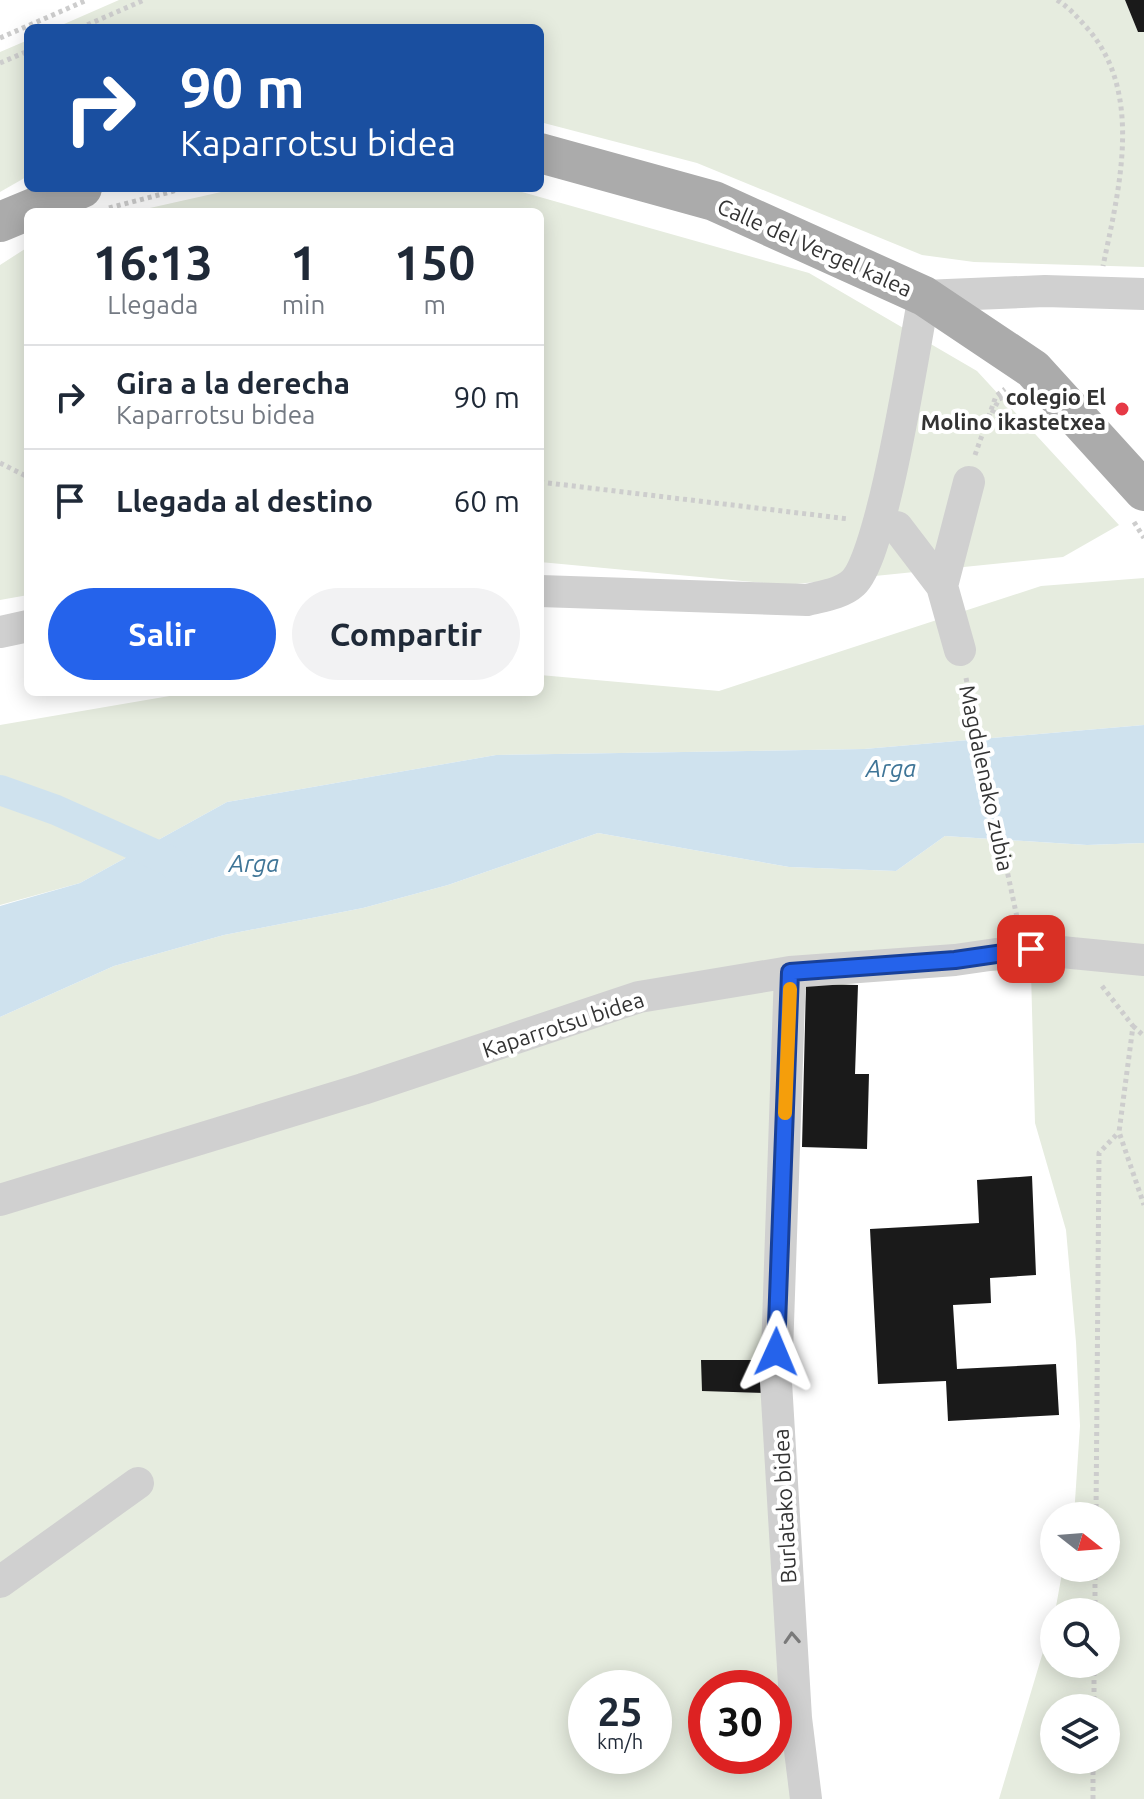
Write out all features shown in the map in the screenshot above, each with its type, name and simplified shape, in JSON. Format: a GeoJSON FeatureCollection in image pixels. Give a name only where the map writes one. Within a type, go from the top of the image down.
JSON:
{"type":"FeatureCollection","features":[{"type":"Feature","properties":{"kind":"main road","name":"Calle del Vergel kalea"},"geometry":{"type":"LineString","coordinates":[[544,154],[714,201],[924,296]]}},
{"type":"Feature","properties":{"kind":"main road"},"geometry":{"type":"LineString","coordinates":[[34,208],[72,192]]}},
{"type":"Feature","properties":{"kind":"main road"},"geometry":{"type":"LineString","coordinates":[[0,222],[24,212]]}},
{"type":"Feature","properties":{"kind":"main road"},"geometry":{"type":"LineString","coordinates":[[924,296],[1033,369],[1144,491]]}},
{"type":"Feature","properties":{"kind":"street","name":"Calle del Vergel kalea"},"geometry":{"type":"LineString","coordinates":[[924,296],[1045,291],[1144,294]]}},
{"type":"Feature","properties":{"kind":"street"},"geometry":{"type":"LineString","coordinates":[[544,591],[807,600],[840,591],[855,582],[888,526],[924,296]]}},
{"type":"Feature","properties":{"kind":"street"},"geometry":{"type":"LineString","coordinates":[[942,586],[969,482]]}},
{"type":"Feature","properties":{"kind":"street"},"geometry":{"type":"LineString","coordinates":[[888,526],[942,586],[960,650]]}},
{"type":"Feature","properties":{"kind":"street"},"geometry":{"type":"LineString","coordinates":[[0,632],[24,627]]}},
{"type":"Feature","properties":{"kind":"street","name":"Kaparrotsu bidea"},"geometry":{"type":"LineString","coordinates":[[0,1200],[363,1089],[639,997],[790,972],[955,960],[1031,949],[1144,960]]}},
{"type":"Feature","properties":{"kind":"street","name":"Burlatako bidea"},"geometry":{"type":"LineString","coordinates":[[790,972],[776,1382],[796,1718],[806,1799]]}},
{"type":"Feature","properties":{"kind":"street"},"geometry":{"type":"LineString","coordinates":[[0,1582],[138,1483]]}},
{"type":"Feature","properties":{"kind":"path"},"geometry":{"type":"LineString","coordinates":[[32,24],[87,0]]}},
{"type":"Feature","properties":{"kind":"path"},"geometry":{"type":"LineString","coordinates":[[89,24],[144,0]]}},
{"type":"Feature","properties":{"kind":"path"},"geometry":{"type":"LineString","coordinates":[[1057,0],[1068,6],[1106,49],[1121,91],[1119,193],[1102,272]]}},
{"type":"Feature","properties":{"kind":"path"},"geometry":{"type":"LineString","coordinates":[[0,38],[24,28]]}},
{"type":"Feature","properties":{"kind":"path"},"geometry":{"type":"LineString","coordinates":[[0,63],[24,53]]}},
{"type":"Feature","properties":{"kind":"path"},"geometry":{"type":"LineString","coordinates":[[112,208],[170,192]]}},
{"type":"Feature","properties":{"kind":"path"},"geometry":{"type":"LineString","coordinates":[[969,482],[981,431],[996,396],[1009,385]]}},
{"type":"Feature","properties":{"kind":"path"},"geometry":{"type":"LineString","coordinates":[[969,482],[987,424],[999,399],[1008,395]]}},
{"type":"Feature","properties":{"kind":"path"},"geometry":{"type":"LineString","coordinates":[[0,463],[24,475]]}},
{"type":"Feature","properties":{"kind":"path"},"geometry":{"type":"LineString","coordinates":[[544,483],[888,526]]}},
{"type":"Feature","properties":{"kind":"path","name":"Magdalenako zubia"},"geometry":{"type":"LineString","coordinates":[[960,650],[1013,906]]}},
{"type":"Feature","properties":{"kind":"path"},"geometry":{"type":"LineString","coordinates":[[1104,956],[1102,990],[1144,1036]]}},
{"type":"Feature","properties":{"kind":"path"},"geometry":{"type":"LineString","coordinates":[[1133,1026],[1119,1132],[1144,1205]]}},
{"type":"Feature","properties":{"kind":"path"},"geometry":{"type":"LineString","coordinates":[[1096,1502],[1099,1153],[1119,1132]]}},
{"type":"Feature","properties":{"kind":"path"},"geometry":{"type":"LineString","coordinates":[[1093,1774],[1093,1799]]}},
{"type":"Feature","properties":{"kind":"shaded area"},"geometry":{"type":"Polygon","coordinates":[[[119,0],[1125,0],[1138,32],[1144,32],[1144,267],[974,262],[922,255],[697,163],[544,123],[544,24],[64,24],[119,0]]]}},
{"type":"Feature","properties":{"kind":"shaded area"},"geometry":{"type":"Polygon","coordinates":[[[24,42],[24,178],[0,192],[0,52],[24,42]]]}},
{"type":"Feature","properties":{"kind":"shaded area"},"geometry":{"type":"Polygon","coordinates":[[[221,192],[522,192],[809,273],[977,371],[1119,525],[1063,557],[786,585],[544,562],[544,208],[150,208],[221,192]]]}},
{"type":"Feature","properties":{"kind":"shaded area"},"geometry":{"type":"Polygon","coordinates":[[[24,250],[24,596],[0,600],[0,265],[24,250]]]}},
{"type":"Feature","properties":{"kind":"shaded area"},"geometry":{"type":"Polygon","coordinates":[[[1144,578],[1144,725],[864,749],[496,755],[227,802],[80,883],[0,905],[0,725],[170,696],[544,696],[544,675],[719,691],[1041,586],[1144,578]]]}},
{"type":"Feature","properties":{"kind":"shaded area"},"geometry":{"type":"Polygon","coordinates":[[[598,833],[789,867],[896,871],[945,836],[1087,845],[1144,843],[1144,1799],[999,1799],[1040,1662],[1040,1678],[1120,1678],[1120,1598],[1058,1598],[1060,1582],[1120,1582],[1120,1502],[1075,1502],[1080,1426],[1076,1342],[1066,1230],[1035,1123],[1031,972],[955,970],[789,992],[761,1360],[701,1360],[764,1393],[807,1799],[0,1799],[0,1017],[114,966],[224,935],[363,908],[448,885],[598,833]]]}},
{"type":"Feature","properties":{"kind":"water","name":"Arga"},"geometry":{"type":"Polygon","coordinates":[[[1144,725],[1144,843],[1087,845],[945,836],[896,871],[789,867],[598,833],[448,885],[363,908],[224,935],[114,966],[0,1017],[0,906],[80,883],[227,802],[496,755],[864,749],[1144,725]]]}},
{"type":"Feature","properties":{"kind":"building"},"geometry":{"type":"Polygon","coordinates":[[[1125,0],[1144,0],[1144,32],[1138,32],[1125,0]]]}},
{"type":"Feature","properties":{"kind":"building"},"geometry":{"type":"Polygon","coordinates":[[[806,984],[858,985],[855,1074],[869,1074],[867,1149],[802,1147],[806,984]]]}},
{"type":"Feature","properties":{"kind":"building"},"geometry":{"type":"Polygon","coordinates":[[[1032,1176],[1036,1275],[990,1278],[991,1303],[953,1305],[957,1369],[1056,1364],[1059,1415],[948,1421],[946,1381],[878,1384],[870,1229],[979,1223],[977,1180],[1032,1176]]]}},
{"type":"Feature","properties":{"kind":"building"},"geometry":{"type":"Polygon","coordinates":[[[701,1360],[761,1360],[764,1393],[702,1391],[701,1360]]]}},
{"type":"Feature","properties":{"kind":"waterway"},"geometry":{"type":"LineString","coordinates":[[0,790],[56,810],[170,861],[177,868]]}},
{"type":"Feature","properties":{"kind":"slow traffic"},"geometry":{"type":"LineString","coordinates":[[785,1113],[790,989]]}},
{"type":"Feature","properties":{"kind":"place","name":"colegio El Molino ikastetxea"},"geometry":{"type":"Point","coordinates":[1122,409]}},
{"type":"Feature","properties":{"kind":"route"},"geometry":{"type":"LineString","coordinates":[[776,1352],[790,972],[955,960],[1031,949]]}}]}
